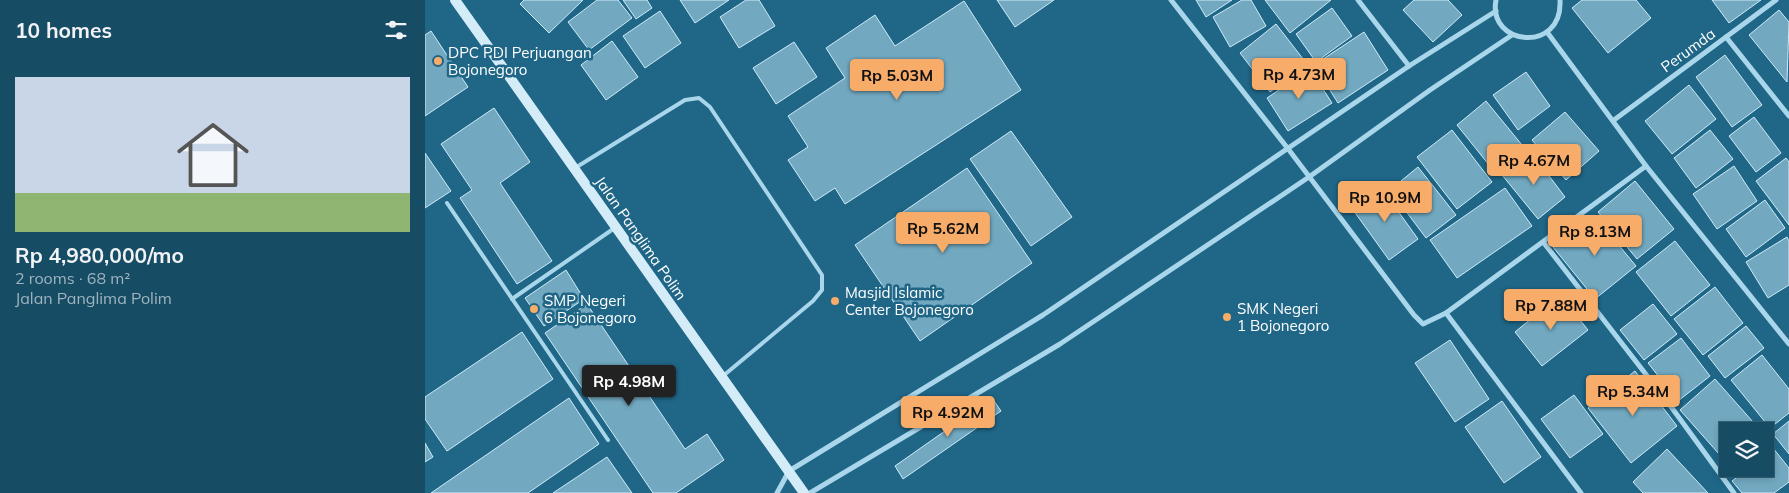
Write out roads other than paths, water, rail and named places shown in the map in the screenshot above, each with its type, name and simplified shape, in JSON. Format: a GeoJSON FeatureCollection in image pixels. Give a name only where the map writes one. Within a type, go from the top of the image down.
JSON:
{"type":"FeatureCollection","features":[{"type":"Feature","properties":{"kind":"main road","name":"Jalan Panglima Polim"},"geometry":{"type":"LineString","coordinates":[[455,0],[804,493]]}},
{"type":"Feature","properties":{"kind":"street"},"geometry":{"type":"LineString","coordinates":[[1171,0],[1289,150],[1419,322],[1423,324],[1430,323],[1446,313],[1544,243],[1646,166]]}},
{"type":"Feature","properties":{"kind":"street"},"geometry":{"type":"LineString","coordinates":[[1358,0],[1409,66]]}},
{"type":"Feature","properties":{"kind":"street"},"geometry":{"type":"LineString","coordinates":[[1497,0],[1496,11],[1504,29],[1512,35],[1530,39],[1547,32],[1558,18],[1559,0]]}},
{"type":"Feature","properties":{"kind":"street","name":"Perumda"},"geometry":{"type":"LineString","coordinates":[[1614,120],[1776,0]]}},
{"type":"Feature","properties":{"kind":"street"},"geometry":{"type":"LineString","coordinates":[[777,493],[789,471],[1043,315],[1289,150],[1409,66],[1496,11]]}},
{"type":"Feature","properties":{"kind":"street"},"geometry":{"type":"LineString","coordinates":[[1547,32],[1614,120],[1646,166],[1789,344]]}},
{"type":"Feature","properties":{"kind":"street"},"geometry":{"type":"LineString","coordinates":[[810,493],[1060,344],[1309,177],[1430,90],[1512,35]]}},
{"type":"Feature","properties":{"kind":"street"},"geometry":{"type":"LineString","coordinates":[[1726,37],[1789,116]]}},
{"type":"Feature","properties":{"kind":"street"},"geometry":{"type":"LineString","coordinates":[[1544,243],[1672,408],[1734,493]]}},
{"type":"Feature","properties":{"kind":"street"},"geometry":{"type":"LineString","coordinates":[[1446,313],[1581,493]]}},
{"type":"Feature","properties":{"kind":"lane"},"geometry":{"type":"LineString","coordinates":[[573,168],[685,100],[699,98],[711,107],[822,275],[822,290],[813,301],[721,377]]}},
{"type":"Feature","properties":{"kind":"lane"},"geometry":{"type":"LineString","coordinates":[[447,203],[608,440]]}},
{"type":"Feature","properties":{"kind":"lane"},"geometry":{"type":"LineString","coordinates":[[512,300],[616,228]]}},
{"type":"Feature","properties":{"kind":"place","name":"DPC PDI Perjuangan Bojonegoro"},"geometry":{"type":"Point","coordinates":[438,61]}},
{"type":"Feature","properties":{"kind":"place","name":"Masjid Islamic Center Bojonegoro"},"geometry":{"type":"Point","coordinates":[835,301]}},
{"type":"Feature","properties":{"kind":"place","name":"SMP Negeri 6 Bojonegoro"},"geometry":{"type":"Point","coordinates":[534,309]}},
{"type":"Feature","properties":{"kind":"place","name":"SMK Negeri 1 Bojonegoro"},"geometry":{"type":"Point","coordinates":[1227,317]}}]}
